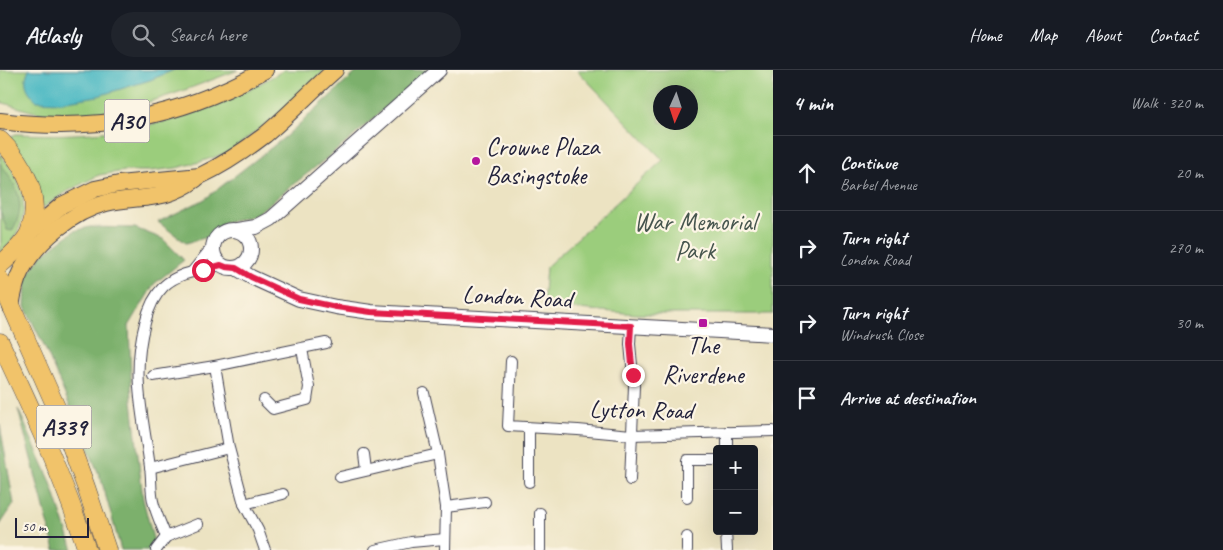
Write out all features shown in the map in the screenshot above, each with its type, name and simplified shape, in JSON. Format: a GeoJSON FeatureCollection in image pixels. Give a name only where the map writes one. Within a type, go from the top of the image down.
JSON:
{"type":"FeatureCollection","features":[{"type":"Feature","properties":{"kind":"highway"},"geometry":{"type":"LineString","coordinates":[[0,140],[19,162],[29,183],[34,208],[30,232],[0,265]]}},
{"type":"Feature","properties":{"kind":"highway","name":"A339"},"geometry":{"type":"LineString","coordinates":[[0,280],[60,416],[107,550]]}},
{"type":"Feature","properties":{"kind":"highway","name":"A339"},"geometry":{"type":"LineString","coordinates":[[0,342],[75,511],[87,550]]}},
{"type":"Feature","properties":{"kind":"main road","name":"A30"},"geometry":{"type":"LineString","coordinates":[[0,121],[35,125],[79,126],[141,118],[181,107],[216,94],[266,70]]}},
{"type":"Feature","properties":{"kind":"main road"},"geometry":{"type":"LineString","coordinates":[[11,307],[14,291],[26,263],[47,239],[71,219],[104,203],[168,195],[187,186],[200,176],[233,158],[266,134],[335,70]]}},
{"type":"Feature","properties":{"kind":"main road"},"geometry":{"type":"LineString","coordinates":[[30,232],[62,206],[95,189],[119,184],[200,176]]}},
{"type":"Feature","properties":{"kind":"street"},"geometry":{"type":"LineString","coordinates":[[237,230],[256,226],[271,219],[439,70]]}},
{"type":"Feature","properties":{"kind":"street"},"geometry":{"type":"LineString","coordinates":[[166,537],[153,503],[138,385],[138,361],[149,308],[164,286],[175,279],[192,272],[221,265],[236,268],[247,262],[251,249],[271,219]]}},
{"type":"Feature","properties":{"kind":"street"},"geometry":{"type":"LineString","coordinates":[[192,272],[213,246],[218,235],[230,229],[245,234],[256,271],[263,282]]}},
{"type":"Feature","properties":{"kind":"street"},"geometry":{"type":"LineString","coordinates":[[213,246],[214,255],[221,265]]}},
{"type":"Feature","properties":{"kind":"street","name":"London Road"},"geometry":{"type":"LineString","coordinates":[[236,268],[289,296],[336,307],[371,312],[773,334]]}},
{"type":"Feature","properties":{"kind":"street"},"geometry":{"type":"LineString","coordinates":[[630,480],[634,386],[630,344],[631,326]]}},
{"type":"Feature","properties":{"kind":"street"},"geometry":{"type":"LineString","coordinates":[[153,376],[216,366],[326,343]]}},
{"type":"Feature","properties":{"kind":"street"},"geometry":{"type":"LineString","coordinates":[[264,400],[273,409],[307,400],[309,387],[302,348]]}},
{"type":"Feature","properties":{"kind":"street","name":"Lytton Road"},"geometry":{"type":"LineString","coordinates":[[511,361],[508,426],[631,435],[773,431]]}},
{"type":"Feature","properties":{"kind":"street"},"geometry":{"type":"LineString","coordinates":[[216,366],[229,448],[244,504],[258,530],[265,550]]}},
{"type":"Feature","properties":{"kind":"street"},"geometry":{"type":"LineString","coordinates":[[424,393],[438,454],[446,507],[446,550]]}},
{"type":"Feature","properties":{"kind":"street"},"geometry":{"type":"LineString","coordinates":[[529,428],[529,482]]}},
{"type":"Feature","properties":{"kind":"street"},"geometry":{"type":"LineString","coordinates":[[726,445],[727,432]]}},
{"type":"Feature","properties":{"kind":"street"},"geometry":{"type":"LineString","coordinates":[[150,468],[229,448]]}},
{"type":"Feature","properties":{"kind":"street"},"geometry":{"type":"LineString","coordinates":[[364,454],[366,470]]}},
{"type":"Feature","properties":{"kind":"street"},"geometry":{"type":"LineString","coordinates":[[340,477],[438,454]]}},
{"type":"Feature","properties":{"kind":"street"},"geometry":{"type":"LineString","coordinates":[[687,498],[687,460],[713,460]]}},
{"type":"Feature","properties":{"kind":"street"},"geometry":{"type":"LineString","coordinates":[[244,504],[282,494]]}},
{"type":"Feature","properties":{"kind":"street"},"geometry":{"type":"LineString","coordinates":[[446,507],[486,502]]}},
{"type":"Feature","properties":{"kind":"street"},"geometry":{"type":"LineString","coordinates":[[540,513],[540,550]]}},
{"type":"Feature","properties":{"kind":"street"},"geometry":{"type":"LineString","coordinates":[[156,550],[166,537],[198,524]]}},
{"type":"Feature","properties":{"kind":"street"},"geometry":{"type":"LineString","coordinates":[[726,535],[727,550]]}},
{"type":"Feature","properties":{"kind":"street"},"geometry":{"type":"LineString","coordinates":[[687,537],[687,550]]}},
{"type":"Feature","properties":{"kind":"street"},"geometry":{"type":"LineString","coordinates":[[375,550],[411,542],[445,539]]}},
{"type":"Feature","properties":{"kind":"green space"},"geometry":{"type":"Polygon","coordinates":[[[0,70],[238,70],[145,103],[97,113],[72,115],[30,111],[0,102],[0,70]]]}},
{"type":"Feature","properties":{"kind":"green space"},"geometry":{"type":"Polygon","coordinates":[[[284,70],[325,70],[280,113],[229,152],[176,168],[125,171],[99,175],[66,192],[44,207],[41,205],[11,138],[11,136],[16,134],[53,135],[89,133],[155,124],[219,103],[284,70]]]}},
{"type":"Feature","properties":{"kind":"green space"},"geometry":{"type":"Polygon","coordinates":[[[359,70],[428,70],[347,142],[255,215],[225,222],[208,237],[186,243],[158,222],[205,199],[285,137],[359,70]]]}},
{"type":"Feature","properties":{"kind":"green space","name":"War Memorial Park"},"geometry":{"type":"Polygon","coordinates":[[[577,70],[773,70],[773,314],[637,314],[543,306],[546,267],[663,160],[577,70]]]}},
{"type":"Feature","properties":{"kind":"green space"},"geometry":{"type":"Polygon","coordinates":[[[0,154],[17,178],[23,204],[23,216],[19,229],[12,241],[1,253],[0,154]]]}},
{"type":"Feature","properties":{"kind":"green space"},"geometry":{"type":"Polygon","coordinates":[[[0,163],[15,187],[20,204],[17,222],[12,231],[7,230],[0,210],[0,163]]]}},
{"type":"Feature","properties":{"kind":"green space"},"geometry":{"type":"Polygon","coordinates":[[[90,227],[135,228],[163,239],[184,260],[154,284],[129,326],[132,401],[143,499],[156,550],[121,550],[101,479],[45,348],[25,307],[26,276],[42,255],[74,231],[90,227]]]}},
{"type":"Feature","properties":{"kind":"green space"},"geometry":{"type":"Polygon","coordinates":[[[18,409],[50,480],[73,550],[55,550],[18,409]]]}},
{"type":"Feature","properties":{"kind":"green space"},"geometry":{"type":"Polygon","coordinates":[[[0,425],[14,504],[0,525],[0,425]]]}},
{"type":"Feature","properties":{"kind":"water"},"geometry":{"type":"Polygon","coordinates":[[[29,70],[174,70],[150,80],[98,96],[61,102],[37,101],[27,87],[26,79],[29,70]]]}},
{"type":"Feature","properties":{"kind":"place","name":"Crowne Plaza Basingstoke"},"geometry":{"type":"Point","coordinates":[476,161]}},
{"type":"Feature","properties":{"kind":"place","name":"The Riverdene"},"geometry":{"type":"Point","coordinates":[703,323]}},
{"type":"Feature","properties":{"kind":"route"},"geometry":{"type":"LineString","coordinates":[[203,270],[221,265],[236,268],[289,296],[336,307],[371,312],[631,326],[630,344],[633,375]]}}]}
